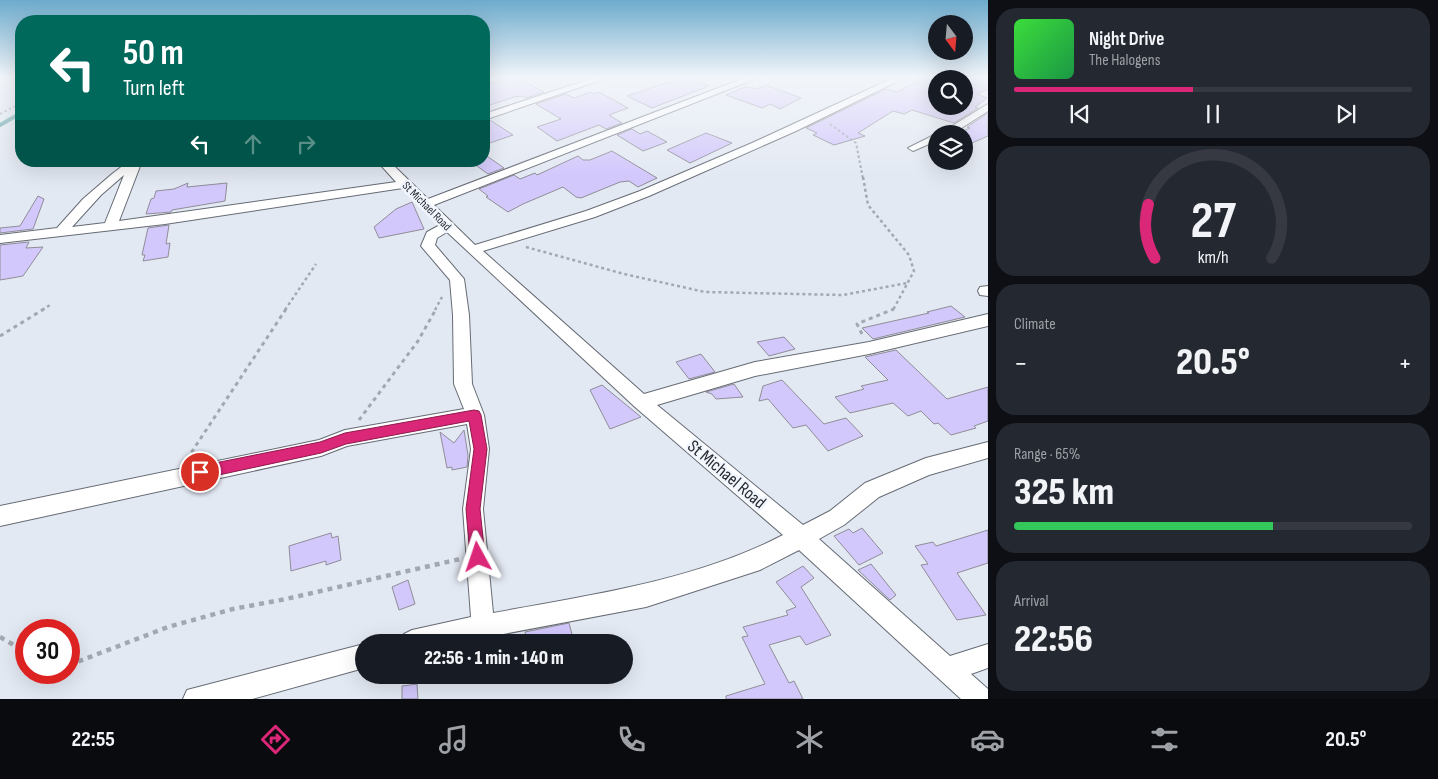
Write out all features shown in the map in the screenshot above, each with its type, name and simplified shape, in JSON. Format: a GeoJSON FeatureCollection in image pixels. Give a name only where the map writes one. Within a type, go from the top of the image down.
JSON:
{"type":"FeatureCollection","features":[{"type":"Feature","properties":{"kind":"street"},"geometry":{"type":"LineString","coordinates":[[490,115],[507,110]]}},
{"type":"Feature","properties":{"kind":"street"},"geometry":{"type":"LineString","coordinates":[[426,204],[670,110]]}},
{"type":"Feature","properties":{"kind":"street"},"geometry":{"type":"LineString","coordinates":[[473,250],[605,208],[702,169],[834,110]]}},
{"type":"Feature","properties":{"kind":"street"},"geometry":{"type":"LineString","coordinates":[[959,125],[984,110]]}},
{"type":"Feature","properties":{"kind":"street"},"geometry":{"type":"LineString","coordinates":[[913,148],[928,141]]}},
{"type":"Feature","properties":{"kind":"street"},"geometry":{"type":"LineString","coordinates":[[62,230],[84,202],[108,181],[129,167]]}},
{"type":"Feature","properties":{"kind":"street"},"geometry":{"type":"LineString","coordinates":[[111,225],[134,167]]}},
{"type":"Feature","properties":{"kind":"street","name":"St Michael Road"},"geometry":{"type":"LineString","coordinates":[[388,167],[448,227],[641,402],[802,538],[980,699]]}},
{"type":"Feature","properties":{"kind":"street"},"geometry":{"type":"LineString","coordinates":[[0,238],[165,220],[406,184]]}},
{"type":"Feature","properties":{"kind":"street"},"geometry":{"type":"LineString","coordinates":[[448,227],[432,234],[428,240],[428,246],[456,279],[461,315],[462,384],[474,415],[480,449],[473,509],[483,626]]}},
{"type":"Feature","properties":{"kind":"street"},"geometry":{"type":"LineString","coordinates":[[641,402],[755,369],[869,348],[988,320]]}},
{"type":"Feature","properties":{"kind":"street"},"geometry":{"type":"LineString","coordinates":[[0,516],[321,448],[345,438],[474,415]]}},
{"type":"Feature","properties":{"kind":"street"},"geometry":{"type":"LineString","coordinates":[[444,634],[646,596],[760,559],[837,518],[872,490],[926,467],[988,450]]}},
{"type":"Feature","properties":{"kind":"street"},"geometry":{"type":"LineString","coordinates":[[947,669],[988,656]]}},
{"type":"Feature","properties":{"kind":"street"},"geometry":{"type":"LineString","coordinates":[[196,699],[235,691],[355,658]]}},
{"type":"Feature","properties":{"kind":"path"},"geometry":{"type":"LineString","coordinates":[[819,117],[856,143],[868,204],[909,255],[914,271],[893,310],[857,324],[869,348]]}},
{"type":"Feature","properties":{"kind":"path"},"geometry":{"type":"LineString","coordinates":[[502,241],[624,274],[705,292],[843,295],[908,283]]}},
{"type":"Feature","properties":{"kind":"path"},"geometry":{"type":"LineString","coordinates":[[184,476],[185,462],[316,264]]}},
{"type":"Feature","properties":{"kind":"path"},"geometry":{"type":"LineString","coordinates":[[345,438],[418,341],[448,285],[456,279]]}},
{"type":"Feature","properties":{"kind":"path"},"geometry":{"type":"LineString","coordinates":[[0,336],[50,305]]}},
{"type":"Feature","properties":{"kind":"path"},"geometry":{"type":"LineString","coordinates":[[80,661],[168,627],[233,609],[304,595],[430,565],[478,557]]}},
{"type":"Feature","properties":{"kind":"path"},"geometry":{"type":"LineString","coordinates":[[0,637],[15,646]]}},
{"type":"Feature","properties":{"kind":"building"},"geometry":{"type":"Polygon","coordinates":[[[545,110],[624,110],[609,115],[622,123],[606,129],[599,125],[557,141],[537,127],[561,119],[545,110]]]}},
{"type":"Feature","properties":{"kind":"building"},"geometry":{"type":"Polygon","coordinates":[[[844,110],[928,110],[928,115],[912,110],[904,114],[893,111],[858,133],[865,136],[834,145],[813,135],[817,133],[806,128],[844,110]]]}},
{"type":"Feature","properties":{"kind":"building"},"geometry":{"type":"Polygon","coordinates":[[[988,113],[988,136],[973,143],[973,125],[970,125],[988,113]]]}},
{"type":"Feature","properties":{"kind":"building"},"geometry":{"type":"Polygon","coordinates":[[[928,115],[967,115],[954,123],[928,115]]]}},
{"type":"Feature","properties":{"kind":"building"},"geometry":{"type":"Polygon","coordinates":[[[490,120],[513,135],[490,143],[490,120]]]}},
{"type":"Feature","properties":{"kind":"building"},"geometry":{"type":"Polygon","coordinates":[[[632,129],[640,134],[647,131],[667,142],[643,151],[617,135],[632,129]]]}},
{"type":"Feature","properties":{"kind":"building"},"geometry":{"type":"Polygon","coordinates":[[[706,133],[732,143],[690,163],[667,150],[706,133]]]}},
{"type":"Feature","properties":{"kind":"building"},"geometry":{"type":"Polygon","coordinates":[[[612,151],[657,178],[638,187],[629,181],[620,182],[581,198],[576,197],[563,187],[508,212],[486,197],[488,196],[479,189],[514,175],[520,179],[535,173],[537,175],[578,156],[583,160],[590,160],[612,151]]]}},
{"type":"Feature","properties":{"kind":"building"},"geometry":{"type":"Polygon","coordinates":[[[490,158],[504,168],[488,174],[478,167],[490,167],[490,158]]]}},
{"type":"Feature","properties":{"kind":"building"},"geometry":{"type":"Polygon","coordinates":[[[188,183],[187,187],[227,183],[225,201],[172,210],[171,212],[146,214],[156,191],[174,189],[188,183]]]}},
{"type":"Feature","properties":{"kind":"building"},"geometry":{"type":"Polygon","coordinates":[[[38,196],[44,199],[33,229],[0,233],[0,228],[20,226],[38,196]]]}},
{"type":"Feature","properties":{"kind":"building"},"geometry":{"type":"Polygon","coordinates":[[[412,202],[424,229],[379,238],[374,227],[396,209],[412,202]]]}},
{"type":"Feature","properties":{"kind":"building"},"geometry":{"type":"Polygon","coordinates":[[[169,225],[166,244],[170,243],[168,257],[143,261],[145,255],[142,255],[148,228],[169,225]]]}},
{"type":"Feature","properties":{"kind":"building"},"geometry":{"type":"Polygon","coordinates":[[[29,242],[26,248],[43,247],[23,276],[0,280],[0,245],[29,242]]]}},
{"type":"Feature","properties":{"kind":"building"},"geometry":{"type":"Polygon","coordinates":[[[951,306],[965,317],[873,339],[862,328],[929,313],[927,312],[951,306]]]}},
{"type":"Feature","properties":{"kind":"building"},"geometry":{"type":"Polygon","coordinates":[[[784,337],[795,349],[769,356],[757,342],[784,337]]]}},
{"type":"Feature","properties":{"kind":"building"},"geometry":{"type":"Polygon","coordinates":[[[896,350],[947,399],[988,387],[988,421],[974,426],[976,428],[951,435],[938,423],[934,424],[921,411],[908,416],[893,403],[850,413],[835,397],[864,389],[861,386],[888,380],[865,357],[896,350]]]}},
{"type":"Feature","properties":{"kind":"building"},"geometry":{"type":"Polygon","coordinates":[[[701,354],[715,372],[689,379],[676,362],[701,354]]]}},
{"type":"Feature","properties":{"kind":"building"},"geometry":{"type":"Polygon","coordinates":[[[782,380],[824,424],[846,418],[863,436],[828,451],[806,425],[793,428],[768,399],[759,401],[763,386],[782,380]]]}},
{"type":"Feature","properties":{"kind":"building"},"geometry":{"type":"Polygon","coordinates":[[[734,384],[743,397],[716,399],[712,394],[706,392],[734,384]]]}},
{"type":"Feature","properties":{"kind":"building"},"geometry":{"type":"Polygon","coordinates":[[[602,385],[641,417],[610,429],[590,390],[602,385]]]}},
{"type":"Feature","properties":{"kind":"building"},"geometry":{"type":"Polygon","coordinates":[[[464,430],[468,455],[467,467],[452,470],[452,467],[447,468],[440,432],[454,443],[464,430]]]}},
{"type":"Feature","properties":{"kind":"building"},"geometry":{"type":"Polygon","coordinates":[[[862,528],[883,553],[859,565],[834,536],[849,529],[853,533],[862,528]]]}},
{"type":"Feature","properties":{"kind":"building"},"geometry":{"type":"Polygon","coordinates":[[[988,530],[988,563],[957,573],[986,615],[957,620],[921,565],[928,564],[915,546],[933,542],[936,546],[988,530]]]}},
{"type":"Feature","properties":{"kind":"building"},"geometry":{"type":"Polygon","coordinates":[[[331,533],[332,538],[338,536],[341,560],[326,565],[326,561],[291,571],[289,546],[331,533]]]}},
{"type":"Feature","properties":{"kind":"building"},"geometry":{"type":"Polygon","coordinates":[[[871,564],[896,595],[890,600],[858,570],[871,564]]]}},
{"type":"Feature","properties":{"kind":"building"},"geometry":{"type":"Polygon","coordinates":[[[803,566],[814,578],[801,587],[831,635],[806,645],[800,636],[769,645],[789,683],[794,681],[803,699],[726,699],[726,696],[765,684],[742,637],[748,636],[743,627],[788,615],[786,611],[796,607],[776,582],[803,566]]]}},
{"type":"Feature","properties":{"kind":"building"},"geometry":{"type":"Polygon","coordinates":[[[408,580],[415,604],[399,610],[392,587],[408,580]]]}},
{"type":"Feature","properties":{"kind":"building"},"geometry":{"type":"Polygon","coordinates":[[[569,623],[572,634],[525,634],[525,632],[569,623]]]}},
{"type":"Feature","properties":{"kind":"building"},"geometry":{"type":"Polygon","coordinates":[[[417,684],[418,699],[402,699],[402,686],[417,684]]]}},
{"type":"Feature","properties":{"kind":"waterway"},"geometry":{"type":"LineString","coordinates":[[0,125],[15,116]]}},
{"type":"Feature","properties":{"kind":"route"},"geometry":{"type":"LineString","coordinates":[[200,472],[321,448],[345,438],[474,415],[480,449],[473,509],[478,557]]}}]}
